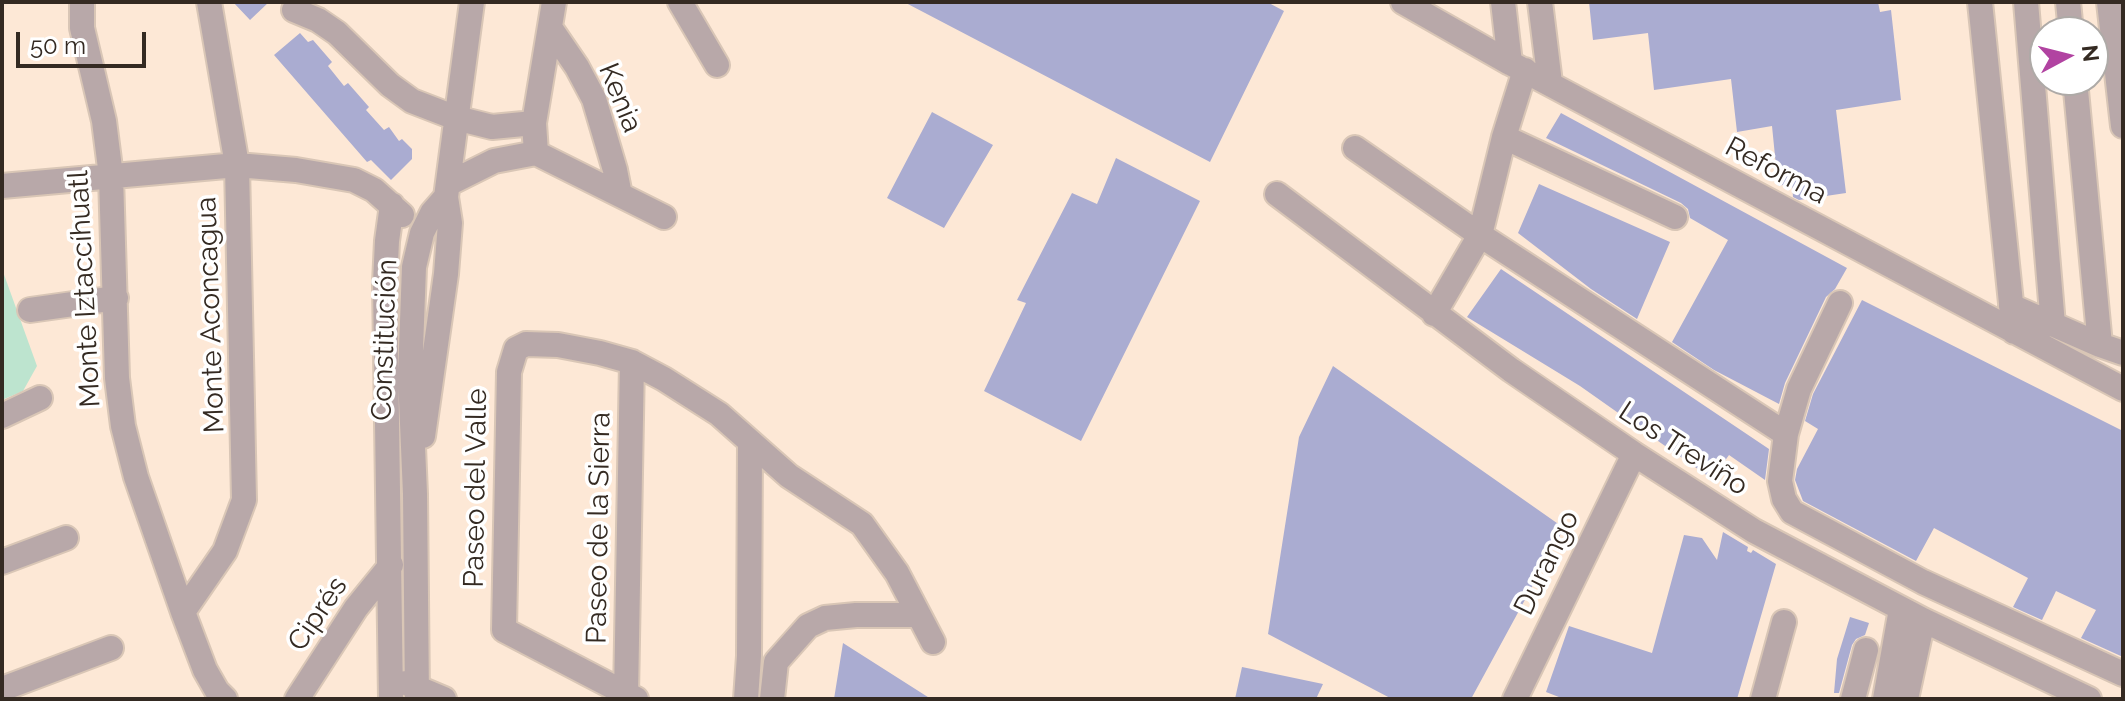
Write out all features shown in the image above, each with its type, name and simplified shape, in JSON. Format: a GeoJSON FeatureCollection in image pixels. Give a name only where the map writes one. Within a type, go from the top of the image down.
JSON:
{"type":"FeatureCollection","features":[{"type":"Feature","properties":{"kind":"street","name":"Monte Iztaccíhuatl"},"geometry":{"type":"LineString","coordinates":[[82,2],[82,28],[104,121],[111,176],[117,378],[123,426],[136,477],[183,612],[205,670],[225,699]]}},
{"type":"Feature","properties":{"kind":"street","name":"Monte Aconcagua"},"geometry":{"type":"LineString","coordinates":[[183,612],[225,551],[244,500],[237,165],[209,2]]}},
{"type":"Feature","properties":{"kind":"street","name":"Constitución"},"geometry":{"type":"LineString","coordinates":[[415,494],[446,274],[450,223],[447,190],[472,2]]}},
{"type":"Feature","properties":{"kind":"street"},"geometry":{"type":"LineString","coordinates":[[536,153],[534,123],[554,2]]}},
{"type":"Feature","properties":{"kind":"street"},"geometry":{"type":"LineString","coordinates":[[680,2],[717,65]]}},
{"type":"Feature","properties":{"kind":"street","name":"Reforma"},"geometry":{"type":"LineString","coordinates":[[1403,2],[1517,67],[2013,319],[2123,389]]}},
{"type":"Feature","properties":{"kind":"street"},"geometry":{"type":"LineString","coordinates":[[1434,314],[1480,235],[1504,137],[1517,67],[1503,2]]}},
{"type":"Feature","properties":{"kind":"street"},"geometry":{"type":"LineString","coordinates":[[1540,2],[1550,83]]}},
{"type":"Feature","properties":{"kind":"street"},"geometry":{"type":"LineString","coordinates":[[1980,2],[2013,319]]}},
{"type":"Feature","properties":{"kind":"street"},"geometry":{"type":"LineString","coordinates":[[2026,2],[2053,325]]}},
{"type":"Feature","properties":{"kind":"street"},"geometry":{"type":"LineString","coordinates":[[2109,2],[2123,126]]}},
{"type":"Feature","properties":{"kind":"street"},"geometry":{"type":"LineString","coordinates":[[294,10],[318,20],[337,33],[390,85],[412,101],[456,118],[492,127],[534,123]]}},
{"type":"Feature","properties":{"kind":"street","name":"Kenia"},"geometry":{"type":"LineString","coordinates":[[551,29],[594,99],[620,195]]}},
{"type":"Feature","properties":{"kind":"street"},"geometry":{"type":"LineString","coordinates":[[2077,96],[2100,345]]}},
{"type":"Feature","properties":{"kind":"street"},"geometry":{"type":"LineString","coordinates":[[492,127],[494,161]]}},
{"type":"Feature","properties":{"kind":"street"},"geometry":{"type":"LineString","coordinates":[[1504,137],[1675,217]]}},
{"type":"Feature","properties":{"kind":"street"},"geometry":{"type":"LineString","coordinates":[[1355,148],[1480,235],[1786,434]]}},
{"type":"Feature","properties":{"kind":"street"},"geometry":{"type":"LineString","coordinates":[[447,190],[494,161],[536,153],[664,217]]}},
{"type":"Feature","properties":{"kind":"street"},"geometry":{"type":"LineString","coordinates":[[2,186],[237,165],[296,170],[354,180],[374,190],[422,233]]}},
{"type":"Feature","properties":{"kind":"street","name":"Constitución"},"geometry":{"type":"LineString","coordinates":[[418,693],[410,376],[414,267],[422,233],[447,190]]}},
{"type":"Feature","properties":{"kind":"street","name":"Los Treviño"},"geometry":{"type":"LineString","coordinates":[[1277,194],[1434,314],[1634,454],[1754,531],[1912,615],[2089,699]]}},
{"type":"Feature","properties":{"kind":"street"},"geometry":{"type":"LineString","coordinates":[[392,205],[385,283],[392,689],[444,699]]}},
{"type":"Feature","properties":{"kind":"street"},"geometry":{"type":"LineString","coordinates":[[30,310],[116,298]]}},
{"type":"Feature","properties":{"kind":"street"},"geometry":{"type":"LineString","coordinates":[[1840,303],[1799,389],[1786,434],[1780,481],[1784,499],[1792,512],[1923,582],[2123,674]]}},
{"type":"Feature","properties":{"kind":"street"},"geometry":{"type":"LineString","coordinates":[[2013,319],[2053,325],[2123,353]]}},
{"type":"Feature","properties":{"kind":"street"},"geometry":{"type":"LineString","coordinates":[[2013,319],[2123,370]]}},
{"type":"Feature","properties":{"kind":"street","name":"Paseo del Valle"},"geometry":{"type":"LineString","coordinates":[[631,697],[504,630],[509,372],[516,349],[526,344],[549,343],[632,362]]}},
{"type":"Feature","properties":{"kind":"street"},"geometry":{"type":"LineString","coordinates":[[632,362],[719,414],[789,476],[862,524],[897,573],[933,642]]}},
{"type":"Feature","properties":{"kind":"street","name":"Paseo de la Sierra"},"geometry":{"type":"LineString","coordinates":[[631,697],[632,362]]}},
{"type":"Feature","properties":{"kind":"street"},"geometry":{"type":"LineString","coordinates":[[2,416],[40,398]]}},
{"type":"Feature","properties":{"kind":"street"},"geometry":{"type":"LineString","coordinates":[[746,699],[750,442]]}},
{"type":"Feature","properties":{"kind":"street","name":"Durango"},"geometry":{"type":"LineString","coordinates":[[1515,699],[1634,454]]}},
{"type":"Feature","properties":{"kind":"street"},"geometry":{"type":"LineString","coordinates":[[2,562],[66,538]]}},
{"type":"Feature","properties":{"kind":"street","name":"Ciprés"},"geometry":{"type":"LineString","coordinates":[[297,699],[356,608],[391,565]]}},
{"type":"Feature","properties":{"kind":"street"},"geometry":{"type":"LineString","coordinates":[[772,699],[776,662],[808,626],[825,618],[918,615]]}},
{"type":"Feature","properties":{"kind":"street"},"geometry":{"type":"LineString","coordinates":[[1885,699],[1912,615]]}},
{"type":"Feature","properties":{"kind":"street"},"geometry":{"type":"LineString","coordinates":[[1906,699],[1912,615]]}},
{"type":"Feature","properties":{"kind":"street"},"geometry":{"type":"LineString","coordinates":[[1763,699],[1784,622]]}},
{"type":"Feature","properties":{"kind":"street"},"geometry":{"type":"LineString","coordinates":[[2,689],[111,648]]}},
{"type":"Feature","properties":{"kind":"street"},"geometry":{"type":"LineString","coordinates":[[1853,699],[1866,650]]}},
{"type":"Feature","properties":{"kind":"street"},"geometry":{"type":"LineString","coordinates":[[749,656],[776,662]]}},
{"type":"Feature","properties":{"kind":"green space"},"geometry":{"type":"Polygon","coordinates":[[[2,269],[37,366],[23,391],[2,400],[2,269]]]}},
{"type":"Feature","properties":{"kind":"building"},"geometry":{"type":"Polygon","coordinates":[[[233,2],[269,2],[250,20],[233,2]]]}},
{"type":"Feature","properties":{"kind":"building"},"geometry":{"type":"Polygon","coordinates":[[[904,2],[1267,2],[1284,11],[1210,162],[904,2]]]}},
{"type":"Feature","properties":{"kind":"building"},"geometry":{"type":"Polygon","coordinates":[[[1589,2],[1878,2],[1880,12],[1891,10],[1901,100],[1836,110],[1846,193],[1799,200],[1793,197],[1792,183],[1778,186],[1772,126],[1737,132],[1731,79],[1654,90],[1648,33],[1593,40],[1589,2]]]}},
{"type":"Feature","properties":{"kind":"building"},"geometry":{"type":"Polygon","coordinates":[[[300,33],[308,42],[313,40],[332,62],[328,66],[344,86],[348,83],[369,107],[366,110],[384,130],[389,127],[399,141],[402,139],[412,149],[412,159],[391,180],[371,160],[367,162],[274,55],[300,33]]]}},
{"type":"Feature","properties":{"kind":"building"},"geometry":{"type":"Polygon","coordinates":[[[932,112],[993,145],[944,228],[887,198],[932,112]]]}},
{"type":"Feature","properties":{"kind":"building"},"geometry":{"type":"Polygon","coordinates":[[[1561,113],[1847,268],[1835,289],[1826,297],[1785,383],[1779,404],[1714,370],[1672,342],[1728,240],[1690,218],[1688,209],[1681,203],[1546,138],[1561,113]]]}},
{"type":"Feature","properties":{"kind":"building"},"geometry":{"type":"Polygon","coordinates":[[[1116,158],[1200,201],[1081,441],[984,391],[1026,303],[1017,300],[1072,193],[1097,204],[1116,158]]]}},
{"type":"Feature","properties":{"kind":"building"},"geometry":{"type":"Polygon","coordinates":[[[1539,184],[1670,242],[1637,319],[1591,289],[1518,233],[1539,184]]]}},
{"type":"Feature","properties":{"kind":"building"},"geometry":{"type":"Polygon","coordinates":[[[1501,269],[1769,449],[1765,480],[1729,455],[1712,479],[1580,386],[1467,317],[1501,269]]]}},
{"type":"Feature","properties":{"kind":"building"},"geometry":{"type":"Polygon","coordinates":[[[1862,300],[2123,431],[2123,657],[2081,638],[2096,610],[2056,591],[2042,620],[2013,607],[2028,578],[1934,528],[1916,561],[1803,501],[1795,480],[1797,469],[1818,429],[1805,421],[1813,394],[1862,300]]]}},
{"type":"Feature","properties":{"kind":"building"},"geometry":{"type":"Polygon","coordinates":[[[1333,366],[1564,528],[1471,699],[1392,699],[1268,634],[1299,437],[1333,366]]]}},
{"type":"Feature","properties":{"kind":"building"},"geometry":{"type":"Polygon","coordinates":[[[1723,532],[1748,547],[1747,551],[1751,553],[1753,550],[1776,564],[1737,699],[1564,699],[1546,692],[1569,626],[1652,653],[1684,535],[1702,538],[1717,560],[1723,532]]]}},
{"type":"Feature","properties":{"kind":"building"},"geometry":{"type":"Polygon","coordinates":[[[1850,617],[1869,623],[1865,635],[1852,645],[1839,693],[1834,693],[1837,659],[1850,617]]]}},
{"type":"Feature","properties":{"kind":"building"},"geometry":{"type":"Polygon","coordinates":[[[843,643],[931,699],[834,699],[843,643]]]}},
{"type":"Feature","properties":{"kind":"building"},"geometry":{"type":"Polygon","coordinates":[[[1242,667],[1323,684],[1316,699],[1235,699],[1242,667]]]}}]}
